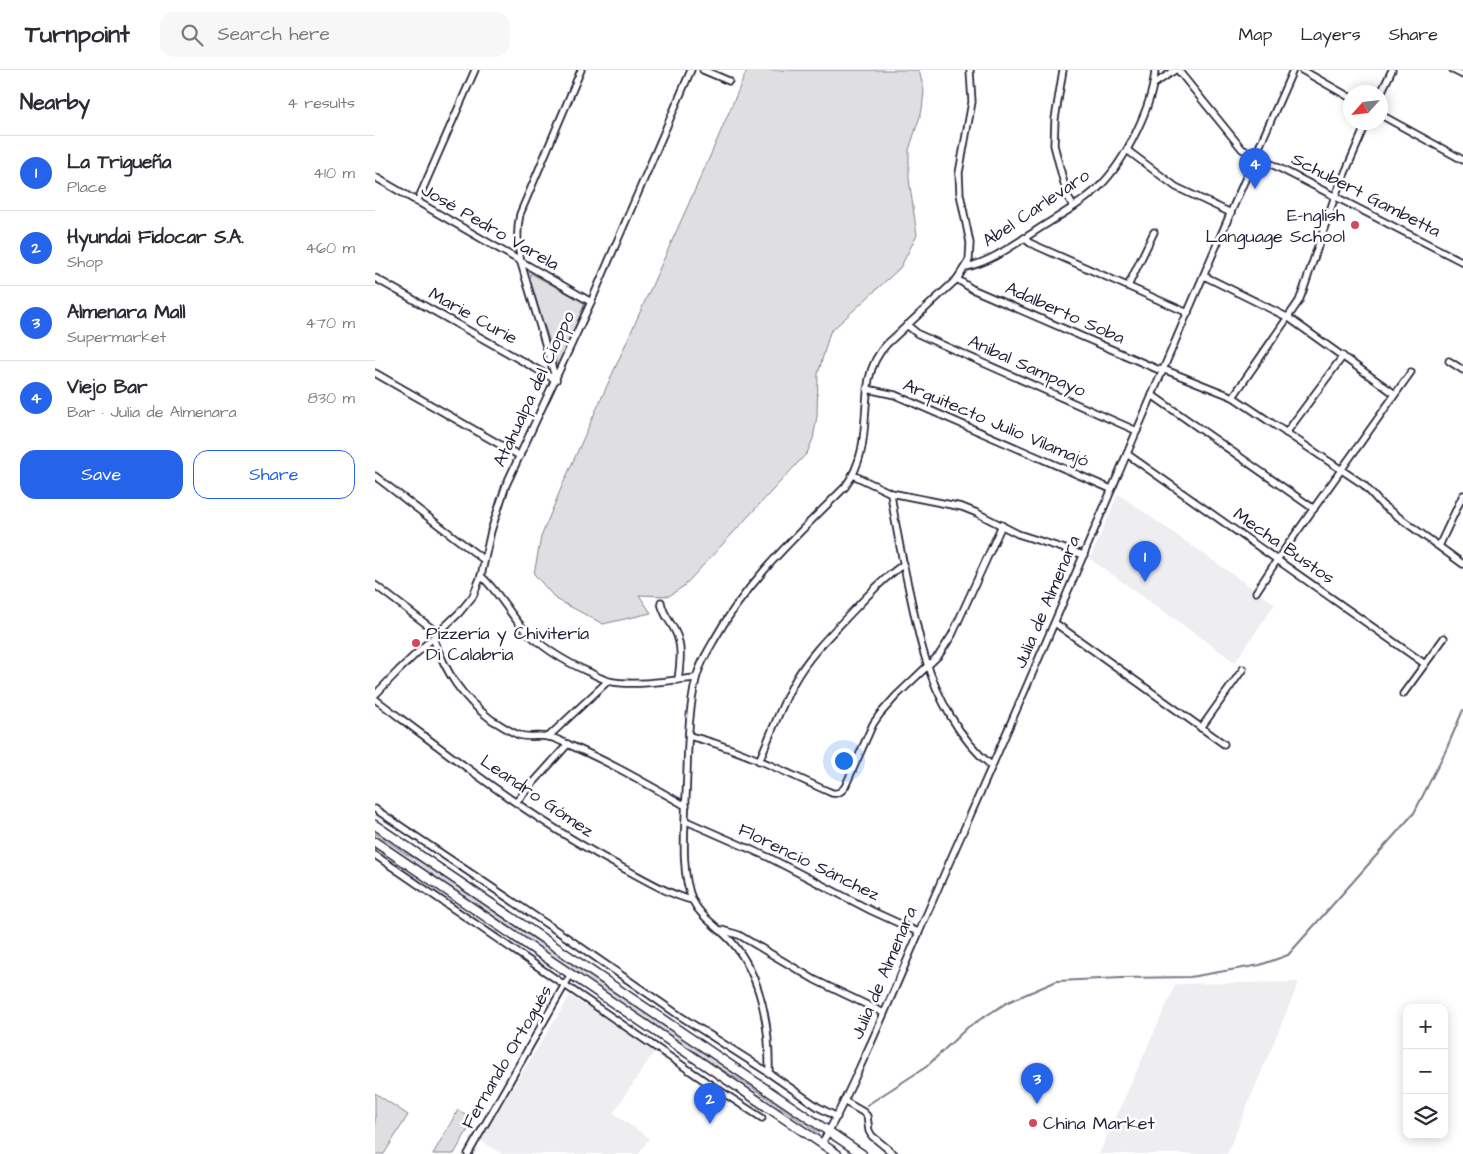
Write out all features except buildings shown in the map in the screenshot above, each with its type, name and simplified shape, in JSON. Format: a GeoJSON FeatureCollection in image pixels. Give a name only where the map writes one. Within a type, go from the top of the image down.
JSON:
{"type":"FeatureCollection","features":[{"type":"Feature","properties":{"kind":"highway"},"geometry":{"type":"LineString","coordinates":[[375,825],[862,1154]]}},
{"type":"Feature","properties":{"kind":"highway"},"geometry":{"type":"LineString","coordinates":[[375,842],[837,1154]]}},
{"type":"Feature","properties":{"kind":"street"},"geometry":{"type":"LineString","coordinates":[[417,202],[475,70]]}},
{"type":"Feature","properties":{"kind":"street"},"geometry":{"type":"LineString","coordinates":[[556,380],[521,262],[517,243],[517,230],[520,214],[581,70]]}},
{"type":"Feature","properties":{"kind":"street","name":"Atahualpa del Cioppo"},"geometry":{"type":"LineString","coordinates":[[375,697],[399,670],[459,613],[473,596],[481,576],[498,508],[506,485],[591,302],[691,70]]}},
{"type":"Feature","properties":{"kind":"street"},"geometry":{"type":"LineString","coordinates":[[703,70],[729,81]]}},
{"type":"Feature","properties":{"kind":"street"},"geometry":{"type":"LineString","coordinates":[[769,1074],[767,1037],[755,980],[739,950],[720,929],[702,914],[693,900],[686,870],[686,806],[693,692],[700,666],[720,628],[740,598],[845,486],[853,475],[860,459],[867,388],[871,369],[879,354],[966,267],[969,260],[970,243],[960,194],[959,173],[972,102],[970,70]]}},
{"type":"Feature","properties":{"kind":"street"},"geometry":{"type":"LineString","coordinates":[[1063,70],[1055,119],[1054,145],[1067,195],[1073,206]]}},
{"type":"Feature","properties":{"kind":"street","name":"Abel Carlevaro"},"geometry":{"type":"LineString","coordinates":[[966,267],[983,262],[1024,238],[1100,186],[1127,150],[1154,84],[1155,70]]}},
{"type":"Feature","properties":{"kind":"street"},"geometry":{"type":"LineString","coordinates":[[1154,84],[1176,70]]}},
{"type":"Feature","properties":{"kind":"street","name":"Schubert Gambetta"},"geometry":{"type":"LineString","coordinates":[[1176,70],[1242,148],[1463,262]]}},
{"type":"Feature","properties":{"kind":"street","name":"Julia de Almenara"},"geometry":{"type":"LineString","coordinates":[[821,1143],[845,1101],[884,1013],[1055,623],[1111,489],[1293,70]]}},
{"type":"Feature","properties":{"kind":"street"},"geometry":{"type":"LineString","coordinates":[[1302,70],[1343,93]]}},
{"type":"Feature","properties":{"kind":"street"},"geometry":{"type":"LineString","coordinates":[[1385,85],[1392,70]]}},
{"type":"Feature","properties":{"kind":"street"},"geometry":{"type":"LineString","coordinates":[[1453,70],[1463,76]]}},
{"type":"Feature","properties":{"kind":"street"},"geometry":{"type":"LineString","coordinates":[[1388,119],[1463,160]]}},
{"type":"Feature","properties":{"kind":"street"},"geometry":{"type":"LineString","coordinates":[[1233,396],[1289,318],[1304,288],[1335,196],[1364,130]]}},
{"type":"Feature","properties":{"kind":"street"},"geometry":{"type":"LineString","coordinates":[[1127,150],[1176,187],[1231,213]]}},
{"type":"Feature","properties":{"kind":"street","name":"José Pedro Varela"},"geometry":{"type":"LineString","coordinates":[[375,177],[591,302]]}},
{"type":"Feature","properties":{"kind":"street"},"geometry":{"type":"LineString","coordinates":[[1128,286],[1154,232]]}},
{"type":"Feature","properties":{"kind":"street"},"geometry":{"type":"LineString","coordinates":[[1024,238],[1029,243],[1188,313]]}},
{"type":"Feature","properties":{"kind":"street"},"geometry":{"type":"LineString","coordinates":[[1204,276],[1289,318],[1395,394]]}},
{"type":"Feature","properties":{"kind":"street","name":"Marie Curie"},"geometry":{"type":"LineString","coordinates":[[375,278],[556,380]]}},
{"type":"Feature","properties":{"kind":"street","name":"Adalberto Soba"},"geometry":{"type":"LineString","coordinates":[[957,278],[972,288],[1157,369],[1233,396],[1364,484],[1382,505],[1463,564]]}},
{"type":"Feature","properties":{"kind":"street","name":"Anibal Sampayo"},"geometry":{"type":"LineString","coordinates":[[907,325],[918,334],[1137,431]]}},
{"type":"Feature","properties":{"kind":"street"},"geometry":{"type":"LineString","coordinates":[[1287,433],[1343,356]]}},
{"type":"Feature","properties":{"kind":"street"},"geometry":{"type":"LineString","coordinates":[[1449,361],[1463,370]]}},
{"type":"Feature","properties":{"kind":"street"},"geometry":{"type":"LineString","coordinates":[[1256,592],[1411,372]]}},
{"type":"Feature","properties":{"kind":"street"},"geometry":{"type":"LineString","coordinates":[[375,373],[520,456]]}},
{"type":"Feature","properties":{"kind":"street","name":"Arquitecto Julio Vilamajó"},"geometry":{"type":"LineString","coordinates":[[867,388],[895,395],[1111,489]]}},
{"type":"Feature","properties":{"kind":"street"},"geometry":{"type":"LineString","coordinates":[[1152,394],[1314,509]]}},
{"type":"Feature","properties":{"kind":"street","name":"Mecha Bustos"},"geometry":{"type":"LineString","coordinates":[[1127,454],[1425,664]]}},
{"type":"Feature","properties":{"kind":"street"},"geometry":{"type":"LineString","coordinates":[[853,475],[891,493],[962,507],[1018,534],[1083,555]]}},
{"type":"Feature","properties":{"kind":"street"},"geometry":{"type":"LineString","coordinates":[[375,476],[484,560]]}},
{"type":"Feature","properties":{"kind":"street"},"geometry":{"type":"LineString","coordinates":[[891,493],[904,564],[928,666],[942,699],[961,732],[976,751],[992,766]]}},
{"type":"Feature","properties":{"kind":"street"},"geometry":{"type":"LineString","coordinates":[[1439,546],[1463,495]]}},
{"type":"Feature","properties":{"kind":"street"},"geometry":{"type":"LineString","coordinates":[[689,736],[706,740],[836,794],[845,787],[873,724],[880,714],[947,644],[958,625],[1001,525]]}},
{"type":"Feature","properties":{"kind":"street"},"geometry":{"type":"LineString","coordinates":[[759,761],[793,683],[816,650],[866,597],[893,571],[904,564]]}},
{"type":"Feature","properties":{"kind":"street"},"geometry":{"type":"LineString","coordinates":[[481,576],[490,584],[521,626],[563,660],[608,681],[630,683],[696,678]]}},
{"type":"Feature","properties":{"kind":"street"},"geometry":{"type":"LineString","coordinates":[[375,584],[436,635],[451,678],[462,694],[474,706],[512,732],[527,737],[548,737],[568,744],[601,759],[686,806]]}},
{"type":"Feature","properties":{"kind":"street"},"geometry":{"type":"LineString","coordinates":[[661,602],[663,613],[675,631],[680,644],[678,680]]}},
{"type":"Feature","properties":{"kind":"street"},"geometry":{"type":"LineString","coordinates":[[1055,623],[1225,744]]}},
{"type":"Feature","properties":{"kind":"street"},"geometry":{"type":"LineString","coordinates":[[1403,694],[1444,638]]}},
{"type":"Feature","properties":{"kind":"street"},"geometry":{"type":"LineString","coordinates":[[1201,728],[1243,668]]}},
{"type":"Feature","properties":{"kind":"street"},"geometry":{"type":"LineString","coordinates":[[548,737],[608,681]]}},
{"type":"Feature","properties":{"kind":"street","name":"Leandro Gómez"},"geometry":{"type":"LineString","coordinates":[[375,697],[516,802],[601,856],[680,897],[693,900]]}},
{"type":"Feature","properties":{"kind":"street"},"geometry":{"type":"LineString","coordinates":[[516,802],[568,744]]}},
{"type":"Feature","properties":{"kind":"street"},"geometry":{"type":"LineString","coordinates":[[375,809],[680,1016],[818,1107],[837,1117]]}},
{"type":"Feature","properties":{"kind":"street","name":"Florencio Sánchez"},"geometry":{"type":"LineString","coordinates":[[686,821],[768,857],[872,911],[918,932]]}},
{"type":"Feature","properties":{"kind":"street"},"geometry":{"type":"LineString","coordinates":[[375,855],[565,986],[762,1118]]}},
{"type":"Feature","properties":{"kind":"street"},"geometry":{"type":"LineString","coordinates":[[720,929],[739,935],[815,980],[884,1013]]}},
{"type":"Feature","properties":{"kind":"street","name":"Fernando Ortogués"},"geometry":{"type":"LineString","coordinates":[[468,1154],[571,974]]}},
{"type":"Feature","properties":{"kind":"street"},"geometry":{"type":"LineString","coordinates":[[845,1101],[867,1116],[869,1131],[872,1136],[894,1154]]}},
{"type":"Feature","properties":{"kind":"shaded area"},"geometry":{"type":"Polygon","coordinates":[[[747,70],[919,70],[924,91],[922,110],[909,150],[909,179],[917,235],[900,268],[830,332],[818,374],[817,416],[813,439],[807,453],[684,586],[669,596],[639,595],[651,613],[603,624],[556,599],[534,574],[541,537],[747,70]]]}},
{"type":"Feature","properties":{"kind":"shaded area"},"geometry":{"type":"Polygon","coordinates":[[[530,273],[585,303],[558,367],[537,303],[530,273]]]}},
{"type":"Feature","properties":{"kind":"shaded area"},"geometry":{"type":"Polygon","coordinates":[[[1118,494],[1275,604],[1235,662],[1090,559],[1118,494]]]}},
{"type":"Feature","properties":{"kind":"shaded area"},"geometry":{"type":"Polygon","coordinates":[[[375,833],[439,872],[820,1130],[820,1132],[818,1133],[745,1083],[705,1060],[375,837],[375,833]]]}},
{"type":"Feature","properties":{"kind":"shaded area"},"geometry":{"type":"Polygon","coordinates":[[[1299,982],[1227,1154],[1099,1154],[1176,984],[1299,982]]]}},
{"type":"Feature","properties":{"kind":"shaded area"},"geometry":{"type":"Polygon","coordinates":[[[570,996],[655,1051],[613,1113],[649,1138],[639,1154],[502,1154],[480,1140],[570,996]]]}},
{"type":"Feature","properties":{"kind":"shaded area"},"geometry":{"type":"Polygon","coordinates":[[[375,1093],[408,1115],[384,1154],[375,1154],[375,1093]]]}},
{"type":"Feature","properties":{"kind":"shaded area"},"geometry":{"type":"Polygon","coordinates":[[[458,1110],[474,1119],[454,1154],[433,1154],[458,1110]]]}},
{"type":"Feature","properties":{"kind":"waterway"},"geometry":{"type":"LineString","coordinates":[[867,1105],[926,1067],[968,1027],[1008,1002],[1057,981],[1190,977],[1260,965],[1288,955],[1414,813],[1446,750],[1463,710]]}},
{"type":"Feature","properties":{"kind":"place","name":"Viejo Bar"},"geometry":{"type":"Point","coordinates":[1255,189]}},
{"type":"Feature","properties":{"kind":"place","name":"E-nglish Language School"},"geometry":{"type":"Point","coordinates":[1355,225]}},
{"type":"Feature","properties":{"kind":"place","name":"La Trigueña"},"geometry":{"type":"Point","coordinates":[1145,582]}},
{"type":"Feature","properties":{"kind":"place","name":"Pizzería y Chivitería Di Calabria"},"geometry":{"type":"Point","coordinates":[416,643]}},
{"type":"Feature","properties":{"kind":"place","name":"Almenara Mall"},"geometry":{"type":"Point","coordinates":[1037,1104]}},
{"type":"Feature","properties":{"kind":"place","name":"China Market"},"geometry":{"type":"Point","coordinates":[1033,1123]}},
{"type":"Feature","properties":{"kind":"place","name":"Hyundai Fidocar S.A."},"geometry":{"type":"Point","coordinates":[710,1124]}}]}
